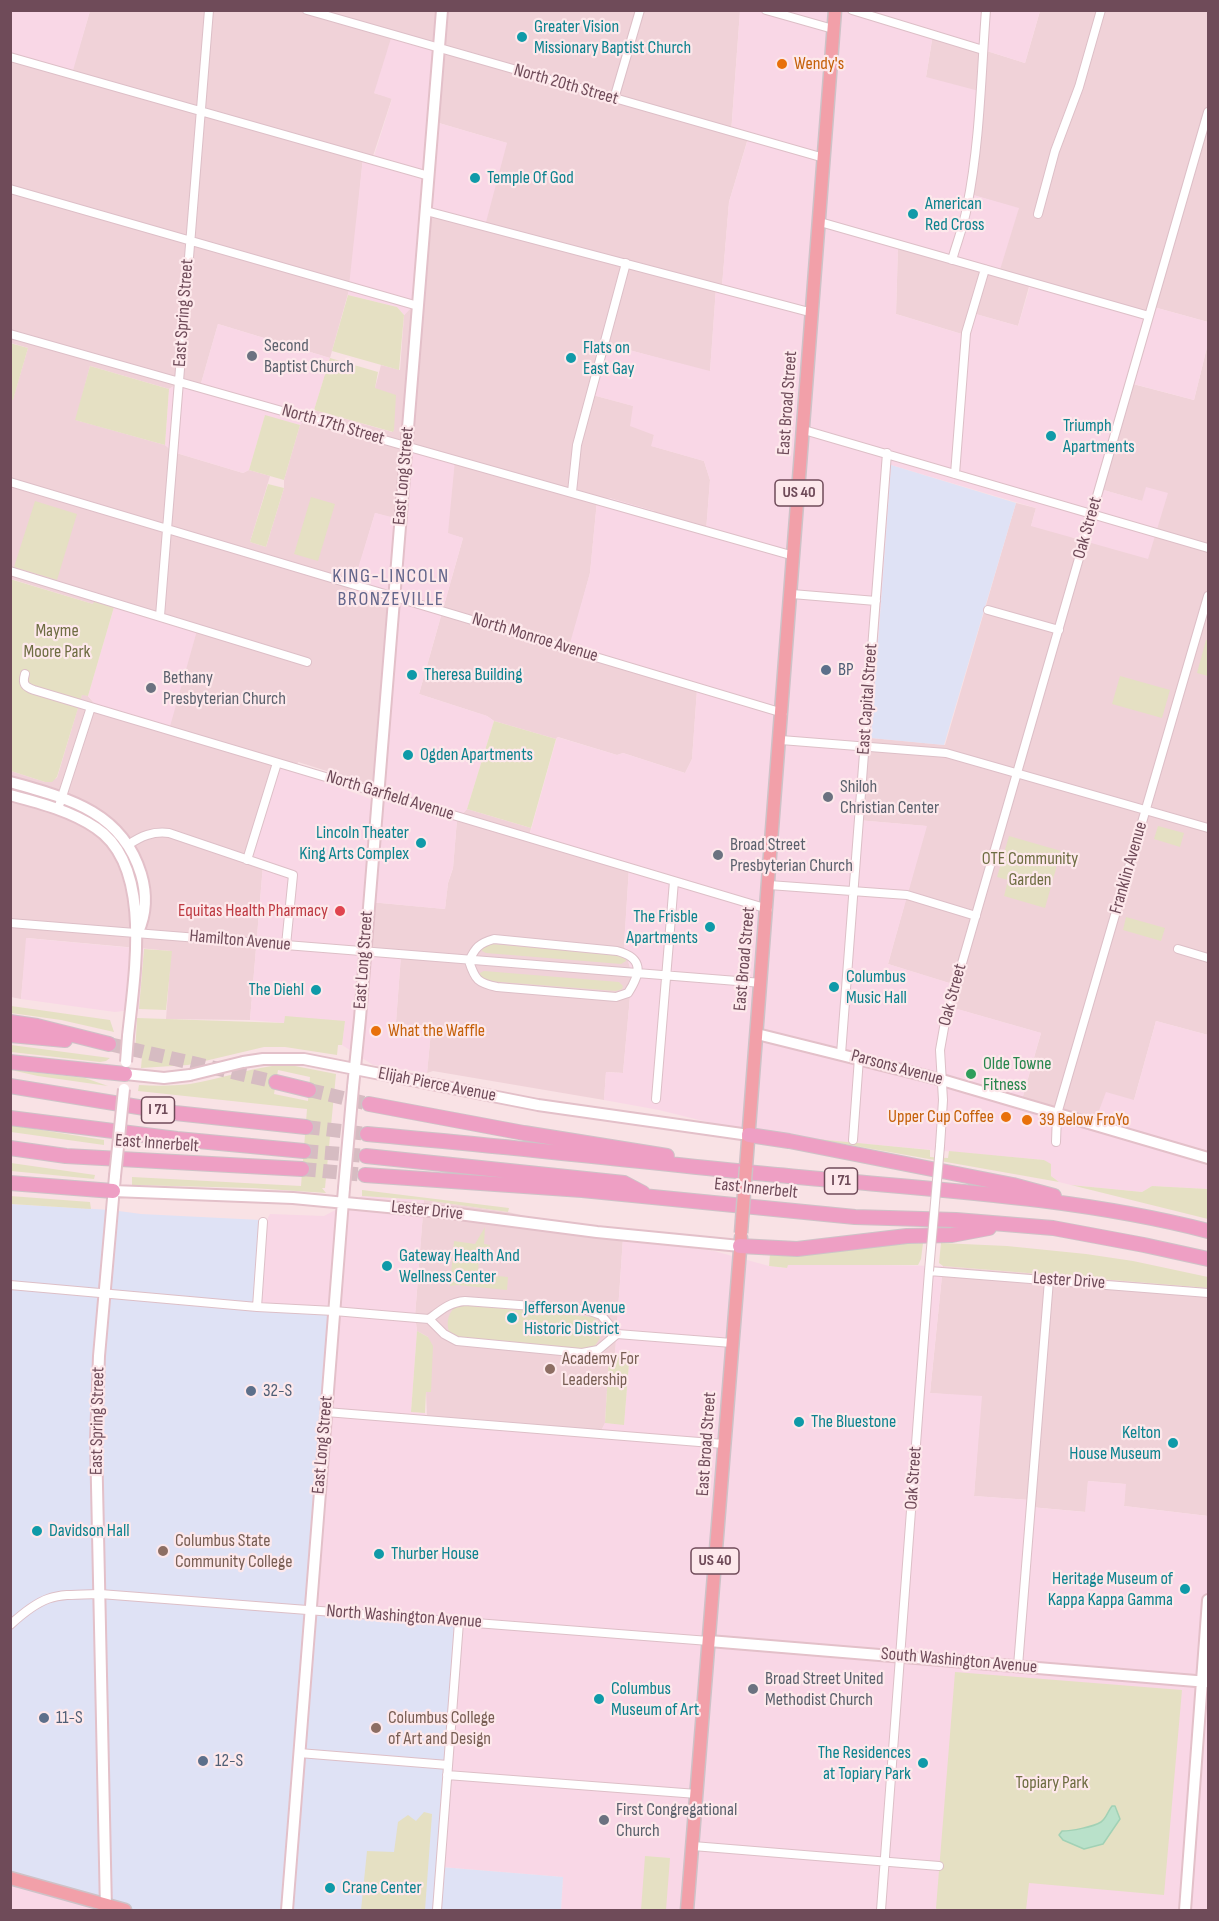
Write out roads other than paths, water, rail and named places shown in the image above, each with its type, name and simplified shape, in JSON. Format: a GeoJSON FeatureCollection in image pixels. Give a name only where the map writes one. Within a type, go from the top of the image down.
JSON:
{"type":"FeatureCollection","features":[{"type":"Feature","properties":{"kind":"highway"},"geometry":{"type":"LineString","coordinates":[[10,1022],[37,1026],[109,1044],[10,1035]]}},
{"type":"Feature","properties":{"kind":"highway"},"geometry":{"type":"LineString","coordinates":[[10,1062],[126,1068]]}},
{"type":"Feature","properties":{"kind":"highway"},"geometry":{"type":"LineString","coordinates":[[276,1082],[309,1090]]}},
{"type":"Feature","properties":{"kind":"highway","name":"I 71"},"geometry":{"type":"LineString","coordinates":[[10,1086],[176,1113],[306,1126]]}},
{"type":"Feature","properties":{"kind":"highway"},"geometry":{"type":"LineString","coordinates":[[369,1104],[513,1131],[673,1157],[706,1169]]}},
{"type":"Feature","properties":{"kind":"highway"},"geometry":{"type":"LineString","coordinates":[[10,1110],[83,1128]]}},
{"type":"Feature","properties":{"kind":"highway"},"geometry":{"type":"LineString","coordinates":[[10,1118],[177,1139],[304,1151]]}},
{"type":"Feature","properties":{"kind":"highway","name":"I 71"},"geometry":{"type":"LineString","coordinates":[[368,1134],[558,1151],[706,1169],[1061,1203],[1209,1231]]}},
{"type":"Feature","properties":{"kind":"highway"},"geometry":{"type":"LineString","coordinates":[[749,1141],[789,1141],[1013,1185],[1117,1213]]}},
{"type":"Feature","properties":{"kind":"highway","name":"East Innerbelt"},"geometry":{"type":"LineString","coordinates":[[10,1148],[66,1156],[302,1170]]}},
{"type":"Feature","properties":{"kind":"highway"},"geometry":{"type":"LineString","coordinates":[[366,1156],[624,1183],[650,1197]]}},
{"type":"Feature","properties":{"kind":"highway","name":"East Innerbelt"},"geometry":{"type":"LineString","coordinates":[[365,1174],[650,1197],[855,1217],[956,1220],[1053,1228],[1209,1259]]}},
{"type":"Feature","properties":{"kind":"highway"},"geometry":{"type":"LineString","coordinates":[[10,1183],[113,1191]]}},
{"type":"Feature","properties":{"kind":"highway"},"geometry":{"type":"LineString","coordinates":[[741,1240],[797,1249],[907,1236],[952,1235],[1003,1225]]}},
{"type":"Feature","properties":{"kind":"main road","name":"East Broad Street"},"geometry":{"type":"LineString","coordinates":[[687,1911],[768,909],[835,10]]}},
{"type":"Feature","properties":{"kind":"main road"},"geometry":{"type":"LineString","coordinates":[[10,1878],[106,1908],[125,1911]]}},
{"type":"Feature","properties":{"kind":"street","name":"East Spring Street"},"geometry":{"type":"LineString","coordinates":[[160,616],[209,10]]}},
{"type":"Feature","properties":{"kind":"street","name":"North 20th Street"},"geometry":{"type":"LineString","coordinates":[[307,10],[824,158]]}},
{"type":"Feature","properties":{"kind":"street","name":"East Long Street"},"geometry":{"type":"LineString","coordinates":[[287,1911],[344,1188],[379,793],[442,10]]}},
{"type":"Feature","properties":{"kind":"street"},"geometry":{"type":"LineString","coordinates":[[614,99],[640,10]]}},
{"type":"Feature","properties":{"kind":"street"},"geometry":{"type":"LineString","coordinates":[[766,10],[833,29]]}},
{"type":"Feature","properties":{"kind":"street"},"geometry":{"type":"LineString","coordinates":[[852,10],[983,50]]}},
{"type":"Feature","properties":{"kind":"street"},"geometry":{"type":"LineString","coordinates":[[952,260],[967,208],[971,184],[983,72],[986,10]]}},
{"type":"Feature","properties":{"kind":"street"},"geometry":{"type":"LineString","coordinates":[[1038,214],[1055,152],[1079,87],[1101,10]]}},
{"type":"Feature","properties":{"kind":"street"},"geometry":{"type":"LineString","coordinates":[[10,57],[429,176]]}},
{"type":"Feature","properties":{"kind":"street","name":"Oak Street"},"geometry":{"type":"LineString","coordinates":[[881,1911],[943,1106],[940,1050],[976,916],[1209,112]]}},
{"type":"Feature","properties":{"kind":"street"},"geometry":{"type":"LineString","coordinates":[[10,189],[418,306]]}},
{"type":"Feature","properties":{"kind":"street"},"geometry":{"type":"LineString","coordinates":[[426,211],[813,313]]}},
{"type":"Feature","properties":{"kind":"street"},"geometry":{"type":"LineString","coordinates":[[820,222],[1149,316]]}},
{"type":"Feature","properties":{"kind":"street"},"geometry":{"type":"LineString","coordinates":[[572,492],[577,445],[626,263]]}},
{"type":"Feature","properties":{"kind":"street"},"geometry":{"type":"LineString","coordinates":[[955,474],[966,333],[985,269]]}},
{"type":"Feature","properties":{"kind":"street","name":"North 17th Street"},"geometry":{"type":"LineString","coordinates":[[10,334],[794,556]]}},
{"type":"Feature","properties":{"kind":"street"},"geometry":{"type":"LineString","coordinates":[[804,430],[1209,548]]}},
{"type":"Feature","properties":{"kind":"street","name":"East Capital Street"},"geometry":{"type":"LineString","coordinates":[[841,1054],[886,453]]}},
{"type":"Feature","properties":{"kind":"street","name":"North Monroe Avenue"},"geometry":{"type":"LineString","coordinates":[[10,482],[783,713]]}},
{"type":"Feature","properties":{"kind":"street"},"geometry":{"type":"LineString","coordinates":[[10,571],[307,662]]}},
{"type":"Feature","properties":{"kind":"street"},"geometry":{"type":"LineString","coordinates":[[792,594],[876,601]]}},
{"type":"Feature","properties":{"kind":"street","name":"Franklin Avenue"},"geometry":{"type":"LineString","coordinates":[[1056,1142],[1058,1114],[1209,596]]}},
{"type":"Feature","properties":{"kind":"street"},"geometry":{"type":"LineString","coordinates":[[988,610],[1059,630]]}},
{"type":"Feature","properties":{"kind":"street","name":"North Garfield Avenue"},"geometry":{"type":"LineString","coordinates":[[25,674],[24,683],[29,688],[768,909]]}},
{"type":"Feature","properties":{"kind":"street"},"geometry":{"type":"LineString","coordinates":[[58,809],[92,707]]}},
{"type":"Feature","properties":{"kind":"street"},"geometry":{"type":"LineString","coordinates":[[780,740],[946,753],[1209,828]]}},
{"type":"Feature","properties":{"kind":"street"},"geometry":{"type":"LineString","coordinates":[[248,860],[277,763]]}},
{"type":"Feature","properties":{"kind":"street"},"geometry":{"type":"LineString","coordinates":[[10,782],[86,807],[106,819],[121,834],[138,862],[146,896],[144,918],[137,932]]}},
{"type":"Feature","properties":{"kind":"street"},"geometry":{"type":"LineString","coordinates":[[10,795],[58,809],[98,829],[117,851],[132,882],[137,932]]}},
{"type":"Feature","properties":{"kind":"street"},"geometry":{"type":"LineString","coordinates":[[128,845],[147,834],[169,833],[293,875],[286,945]]}},
{"type":"Feature","properties":{"kind":"street"},"geometry":{"type":"LineString","coordinates":[[656,1099],[674,881]]}},
{"type":"Feature","properties":{"kind":"street"},"geometry":{"type":"LineString","coordinates":[[769,885],[907,895],[976,916]]}},
{"type":"Feature","properties":{"kind":"street","name":"Hamilton Avenue"},"geometry":{"type":"LineString","coordinates":[[10,923],[762,983]]}},
{"type":"Feature","properties":{"kind":"street","name":"East Spring Street"},"geometry":{"type":"LineString","coordinates":[[106,1908],[96,1439],[97,1384],[137,932]]}},
{"type":"Feature","properties":{"kind":"street"},"geometry":{"type":"LineString","coordinates":[[494,939],[617,951],[629,954],[636,961],[638,974],[628,993],[616,997],[484,984],[474,977],[469,961],[475,949],[482,942],[494,939]]}},
{"type":"Feature","properties":{"kind":"street"},"geometry":{"type":"LineString","coordinates":[[1178,949],[1209,958]]}},
{"type":"Feature","properties":{"kind":"street","name":"Parsons Avenue"},"geometry":{"type":"LineString","coordinates":[[757,1034],[942,1080],[1209,1158]]}},
{"type":"Feature","properties":{"kind":"street"},"geometry":{"type":"LineString","coordinates":[[853,1140],[859,1058]]}},
{"type":"Feature","properties":{"kind":"street","name":"Elijah Pierce Avenue"},"geometry":{"type":"LineString","coordinates":[[126,1068],[155,1078],[190,1075],[263,1059],[294,1059],[355,1068],[538,1105],[749,1141]]}},
{"type":"Feature","properties":{"kind":"street","name":"Lester Drive"},"geometry":{"type":"LineString","coordinates":[[113,1191],[293,1198],[432,1211],[597,1232],[741,1240]]}},
{"type":"Feature","properties":{"kind":"street"},"geometry":{"type":"LineString","coordinates":[[257,1308],[263,1222]]}},
{"type":"Feature","properties":{"kind":"street","name":"Lester Drive"},"geometry":{"type":"LineString","coordinates":[[929,1271],[1209,1293]]}},
{"type":"Feature","properties":{"kind":"street"},"geometry":{"type":"LineString","coordinates":[[1018,1666],[1049,1280]]}},
{"type":"Feature","properties":{"kind":"street"},"geometry":{"type":"LineString","coordinates":[[10,1285],[257,1308],[334,1311],[429,1319],[444,1334],[457,1341],[582,1353],[598,1350],[617,1334],[732,1343]]}},
{"type":"Feature","properties":{"kind":"street"},"geometry":{"type":"LineString","coordinates":[[429,1319],[456,1302],[554,1308],[595,1312],[607,1320],[617,1334]]}},
{"type":"Feature","properties":{"kind":"street"},"geometry":{"type":"LineString","coordinates":[[326,1412],[724,1444]]}},
{"type":"Feature","properties":{"kind":"street","name":"North Washington Avenue"},"geometry":{"type":"LineString","coordinates":[[10,1625],[37,1603],[48,1598],[69,1594],[100,1594],[709,1641]]}},
{"type":"Feature","properties":{"kind":"street"},"geometry":{"type":"LineString","coordinates":[[1185,1911],[1206,1681],[1209,1600]]}},
{"type":"Feature","properties":{"kind":"street"},"geometry":{"type":"LineString","coordinates":[[437,1911],[459,1622]]}},
{"type":"Feature","properties":{"kind":"street","name":"South Washington Avenue"},"geometry":{"type":"LineString","coordinates":[[709,1641],[1206,1681]]}},
{"type":"Feature","properties":{"kind":"street"},"geometry":{"type":"LineString","coordinates":[[299,1753],[448,1765]]}},
{"type":"Feature","properties":{"kind":"street"},"geometry":{"type":"LineString","coordinates":[[447,1775],[697,1794]]}},
{"type":"Feature","properties":{"kind":"street"},"geometry":{"type":"LineString","coordinates":[[693,1846],[939,1866]]}},
{"type":"Feature","properties":{"kind":"tunnel"},"geometry":{"type":"LineString","coordinates":[[109,1044],[276,1082]]}},
{"type":"Feature","properties":{"kind":"tunnel"},"geometry":{"type":"LineString","coordinates":[[309,1090],[369,1104]]}},
{"type":"Feature","properties":{"kind":"tunnel"},"geometry":{"type":"LineString","coordinates":[[306,1127],[367,1134]]}},
{"type":"Feature","properties":{"kind":"tunnel"},"geometry":{"type":"LineString","coordinates":[[304,1151],[366,1156]]}},
{"type":"Feature","properties":{"kind":"tunnel"},"geometry":{"type":"LineString","coordinates":[[302,1169],[365,1175]]}},
{"type":"Feature","properties":{"kind":"place","name":"Greater Vision Missionary Baptist Church"},"geometry":{"type":"Point","coordinates":[522,37]}},
{"type":"Feature","properties":{"kind":"place","name":"Wendy's"},"geometry":{"type":"Point","coordinates":[782,64]}},
{"type":"Feature","properties":{"kind":"place","name":"Temple Of God"},"geometry":{"type":"Point","coordinates":[475,178]}},
{"type":"Feature","properties":{"kind":"place","name":"American Red Cross"},"geometry":{"type":"Point","coordinates":[913,214]}},
{"type":"Feature","properties":{"kind":"place","name":"Second Baptist Church"},"geometry":{"type":"Point","coordinates":[252,356]}},
{"type":"Feature","properties":{"kind":"place","name":"Flats on East Gay"},"geometry":{"type":"Point","coordinates":[571,358]}},
{"type":"Feature","properties":{"kind":"place","name":"Triumph Apartments"},"geometry":{"type":"Point","coordinates":[1051,436]}},
{"type":"Feature","properties":{"kind":"place","name":"BP"},"geometry":{"type":"Point","coordinates":[826,670]}},
{"type":"Feature","properties":{"kind":"place","name":"Theresa Building"},"geometry":{"type":"Point","coordinates":[412,675]}},
{"type":"Feature","properties":{"kind":"place","name":"Bethany Presbyterian Church"},"geometry":{"type":"Point","coordinates":[151,688]}},
{"type":"Feature","properties":{"kind":"place","name":"Ogden Apartments"},"geometry":{"type":"Point","coordinates":[408,755]}},
{"type":"Feature","properties":{"kind":"place","name":"Shiloh Christian Center"},"geometry":{"type":"Point","coordinates":[828,797]}},
{"type":"Feature","properties":{"kind":"place","name":"Lincoln Theater King Arts Complex"},"geometry":{"type":"Point","coordinates":[421,843]}},
{"type":"Feature","properties":{"kind":"place","name":"Broad Street Presbyterian Church"},"geometry":{"type":"Point","coordinates":[718,855]}},
{"type":"Feature","properties":{"kind":"place","name":"Equitas Health Pharmacy"},"geometry":{"type":"Point","coordinates":[340,911]}},
{"type":"Feature","properties":{"kind":"place","name":"The Frisble Apartments"},"geometry":{"type":"Point","coordinates":[710,927]}},
{"type":"Feature","properties":{"kind":"place","name":"Columbus Music Hall"},"geometry":{"type":"Point","coordinates":[834,987]}},
{"type":"Feature","properties":{"kind":"place","name":"The Diehl"},"geometry":{"type":"Point","coordinates":[316,990]}},
{"type":"Feature","properties":{"kind":"place","name":"What the Waffle"},"geometry":{"type":"Point","coordinates":[376,1031]}},
{"type":"Feature","properties":{"kind":"place","name":"Olde Towne Fitness"},"geometry":{"type":"Point","coordinates":[971,1074]}},
{"type":"Feature","properties":{"kind":"place","name":"Upper Cup Coffee"},"geometry":{"type":"Point","coordinates":[1006,1117]}},
{"type":"Feature","properties":{"kind":"place","name":"39 Below FroYo"},"geometry":{"type":"Point","coordinates":[1027,1120]}},
{"type":"Feature","properties":{"kind":"place","name":"Gateway Health And Wellness Center"},"geometry":{"type":"Point","coordinates":[387,1266]}},
{"type":"Feature","properties":{"kind":"place","name":"Jefferson Avenue Historic District"},"geometry":{"type":"Point","coordinates":[512,1318]}},
{"type":"Feature","properties":{"kind":"place","name":"Academy For Leadership"},"geometry":{"type":"Point","coordinates":[550,1369]}},
{"type":"Feature","properties":{"kind":"place","name":"32-S"},"geometry":{"type":"Point","coordinates":[251,1391]}},
{"type":"Feature","properties":{"kind":"place","name":"The Bluestone"},"geometry":{"type":"Point","coordinates":[799,1422]}},
{"type":"Feature","properties":{"kind":"place","name":"Kelton House Museum"},"geometry":{"type":"Point","coordinates":[1173,1443]}},
{"type":"Feature","properties":{"kind":"place","name":"Davidson Hall"},"geometry":{"type":"Point","coordinates":[37,1531]}},
{"type":"Feature","properties":{"kind":"place","name":"Columbus State Community College"},"geometry":{"type":"Point","coordinates":[163,1551]}},
{"type":"Feature","properties":{"kind":"place","name":"Thurber House"},"geometry":{"type":"Point","coordinates":[379,1554]}},
{"type":"Feature","properties":{"kind":"place","name":"Heritage Museum of Kappa Kappa Gamma"},"geometry":{"type":"Point","coordinates":[1185,1589]}},
{"type":"Feature","properties":{"kind":"place","name":"Broad Street United Methodist Church"},"geometry":{"type":"Point","coordinates":[753,1689]}},
{"type":"Feature","properties":{"kind":"place","name":"Columbus Museum of Art"},"geometry":{"type":"Point","coordinates":[599,1699]}},
{"type":"Feature","properties":{"kind":"place","name":"11-S"},"geometry":{"type":"Point","coordinates":[44,1718]}},
{"type":"Feature","properties":{"kind":"place","name":"Columbus College of Art and Design"},"geometry":{"type":"Point","coordinates":[376,1728]}},
{"type":"Feature","properties":{"kind":"place","name":"12-S"},"geometry":{"type":"Point","coordinates":[203,1761]}},
{"type":"Feature","properties":{"kind":"place","name":"The Residences at Topiary Park"},"geometry":{"type":"Point","coordinates":[923,1763]}},
{"type":"Feature","properties":{"kind":"place","name":"First Congregational Church"},"geometry":{"type":"Point","coordinates":[604,1820]}},
{"type":"Feature","properties":{"kind":"place","name":"Crane Center"},"geometry":{"type":"Point","coordinates":[330,1888]}},
{"type":"Feature","properties":{"kind":"district","name":"KING-LINCOLN BRONZEVILLE"},"geometry":{"type":"Point","coordinates":[391,588]}},
{"type":"Feature","properties":{"kind":"park label","name":"Mayme Moore Park"},"geometry":{"type":"Point","coordinates":[57,641]}},
{"type":"Feature","properties":{"kind":"park label","name":"OTE Community Garden"},"geometry":{"type":"Point","coordinates":[1030,869]}},
{"type":"Feature","properties":{"kind":"park label","name":"Topiary Park"},"geometry":{"type":"Point","coordinates":[1052,1783]}}]}
